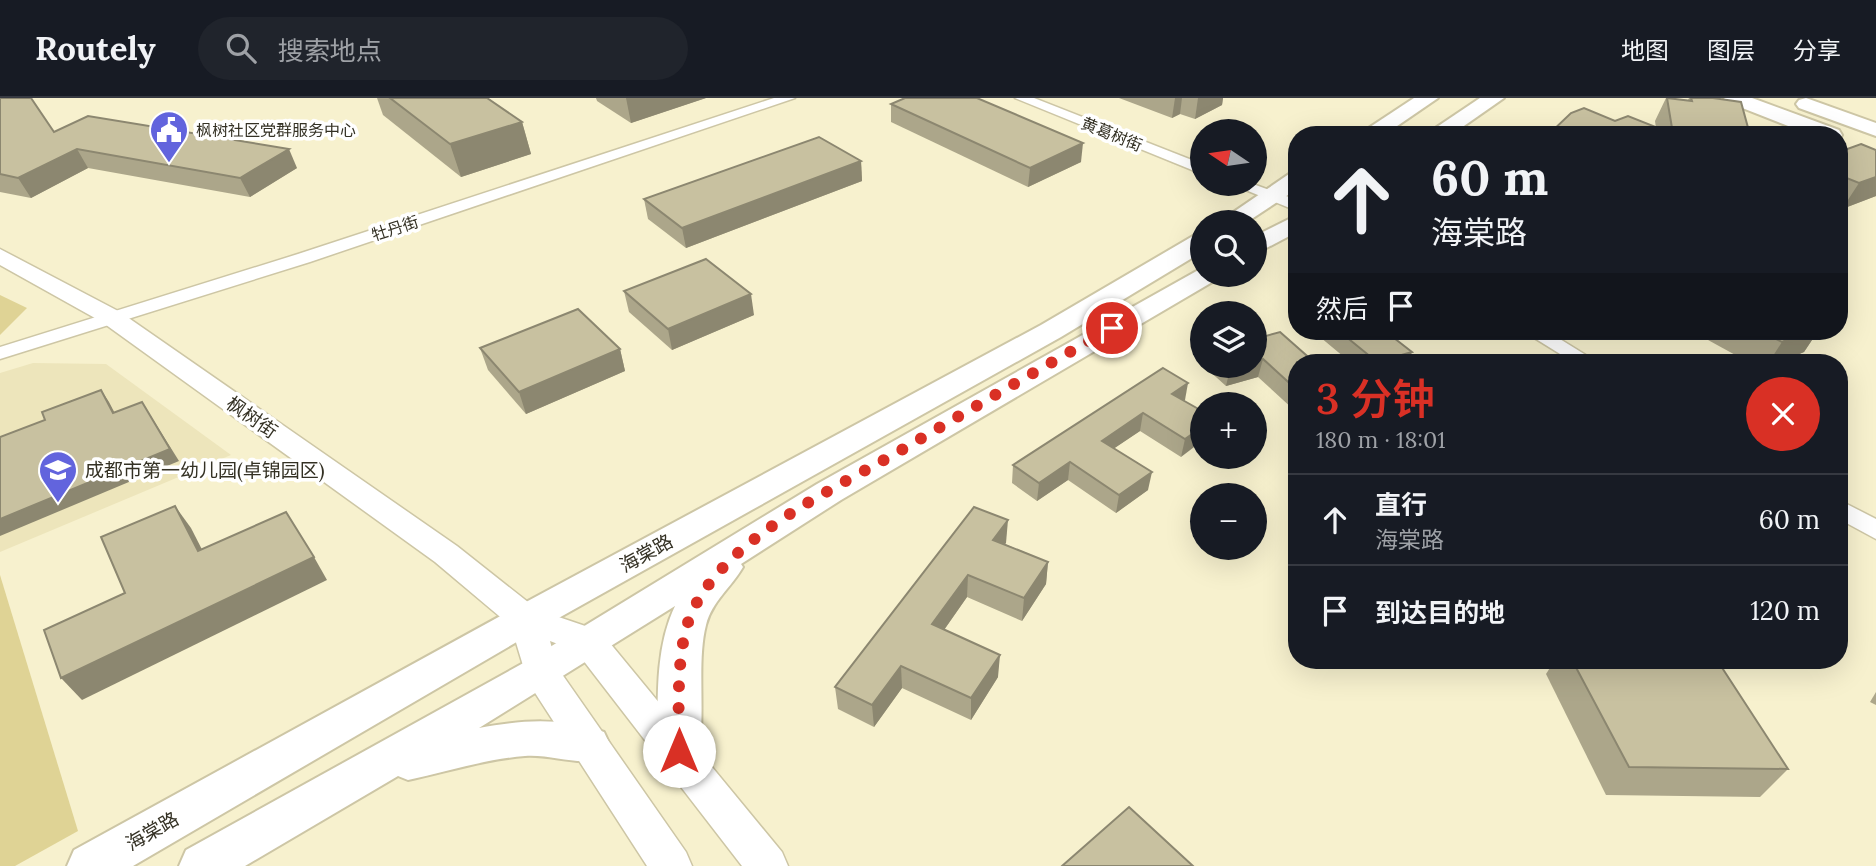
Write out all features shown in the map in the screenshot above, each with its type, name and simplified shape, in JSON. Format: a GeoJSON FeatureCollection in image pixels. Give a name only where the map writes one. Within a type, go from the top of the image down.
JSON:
{"type":"FeatureCollection","features":[{"type":"Feature","properties":{"kind":"main road"},"geometry":{"type":"LineString","coordinates":[[1383,126],[1428,98]]}},
{"type":"Feature","properties":{"kind":"main road"},"geometry":{"type":"LineString","coordinates":[[1450,126],[1494,98]]}},
{"type":"Feature","properties":{"kind":"main road"},"geometry":{"type":"LineString","coordinates":[[1734,98],[1807,126]]}},
{"type":"Feature","properties":{"kind":"main road"},"geometry":{"type":"LineString","coordinates":[[1789,98],[1876,130]]}},
{"type":"Feature","properties":{"kind":"main road"},"geometry":{"type":"LineString","coordinates":[[1848,141],[1876,152]]}},
{"type":"Feature","properties":{"kind":"main road"},"geometry":{"type":"LineString","coordinates":[[1248,210],[1288,185]]}},
{"type":"Feature","properties":{"kind":"main road"},"geometry":{"type":"LineString","coordinates":[[1267,239],[1288,227]]}},
{"type":"Feature","properties":{"kind":"main road","name":"海棠路"},"geometry":{"type":"LineString","coordinates":[[90,866],[526,619],[1051,331],[1190,248]]}},
{"type":"Feature","properties":{"kind":"main road"},"geometry":{"type":"LineString","coordinates":[[202,866],[541,672],[829,492],[1190,284]]}},
{"type":"Feature","properties":{"kind":"main road"},"geometry":{"type":"LineString","coordinates":[[679,751],[684,647],[691,613],[704,589],[761,535]]}},
{"type":"Feature","properties":{"kind":"main road"},"geometry":{"type":"LineString","coordinates":[[372,769],[461,748],[521,738],[547,737],[589,744]]}},
{"type":"Feature","properties":{"kind":"street","name":"牡丹街"},"geometry":{"type":"LineString","coordinates":[[0,353],[395,228],[788,98]]}},
{"type":"Feature","properties":{"kind":"street","name":"黄葛树街"},"geometry":{"type":"LineString","coordinates":[[1022,98],[1190,164]]}},
{"type":"Feature","properties":{"kind":"street"},"geometry":{"type":"LineString","coordinates":[[1267,195],[1288,203]]}},
{"type":"Feature","properties":{"kind":"street","name":"枫树街"},"geometry":{"type":"LineString","coordinates":[[0,256],[111,317],[446,554],[526,619],[589,641]]}},
{"type":"Feature","properties":{"kind":"street"},"geometry":{"type":"LineString","coordinates":[[1549,340],[1573,354]]}},
{"type":"Feature","properties":{"kind":"street"},"geometry":{"type":"LineString","coordinates":[[1848,513],[1876,530]]}},
{"type":"Feature","properties":{"kind":"street"},"geometry":{"type":"LineString","coordinates":[[526,619],[541,672],[671,866]]}},
{"type":"Feature","properties":{"kind":"street"},"geometry":{"type":"LineString","coordinates":[[589,641],[679,751],[767,866]]}},
{"type":"Feature","properties":{"kind":"shaded area"},"geometry":{"type":"Polygon","coordinates":[[[0,295],[27,308],[0,335],[0,295]]]}},
{"type":"Feature","properties":{"kind":"shaded area","name":"成都市第一幼儿园(卓锦园区)"},"geometry":{"type":"Polygon","coordinates":[[[33,363],[106,364],[231,455],[0,552],[0,373],[33,363]]]}},
{"type":"Feature","properties":{"kind":"shaded area"},"geometry":{"type":"Polygon","coordinates":[[[0,575],[78,831],[15,866],[0,866],[0,575]]]}},
{"type":"Feature","properties":{"kind":"building"},"geometry":{"type":"Polygon","coordinates":[[[0,98],[31,98],[54,132],[88,116],[289,149],[240,178],[77,149],[18,178],[0,174],[0,98]]]}},
{"type":"Feature","properties":{"kind":"building"},"geometry":{"type":"Polygon","coordinates":[[[390,98],[487,98],[522,122],[450,144],[390,98]]]}},
{"type":"Feature","properties":{"kind":"building"},"geometry":{"type":"Polygon","coordinates":[[[905,98],[977,98],[1083,143],[1030,168],[891,104],[905,98]]]}},
{"type":"Feature","properties":{"kind":"building"},"geometry":{"type":"Polygon","coordinates":[[[1667,98],[1692,101],[1691,98],[1713,98],[1741,102],[1748,126],[1672,126],[1667,98]]]}},
{"type":"Feature","properties":{"kind":"building"},"geometry":{"type":"Polygon","coordinates":[[[1584,108],[1615,121],[1628,116],[1653,126],[1557,126],[1571,113],[1584,108]]]}},
{"type":"Feature","properties":{"kind":"building"},"geometry":{"type":"Polygon","coordinates":[[[819,137],[861,161],[682,228],[644,199],[819,137]]]}},
{"type":"Feature","properties":{"kind":"building"},"geometry":{"type":"Polygon","coordinates":[[[1861,144],[1876,150],[1876,177],[1859,183],[1848,179],[1848,149],[1861,144]]]}},
{"type":"Feature","properties":{"kind":"building"},"geometry":{"type":"Polygon","coordinates":[[[706,259],[751,294],[668,329],[624,291],[706,259]]]}},
{"type":"Feature","properties":{"kind":"building"},"geometry":{"type":"Polygon","coordinates":[[[578,309],[620,349],[519,392],[480,348],[578,309]]]}},
{"type":"Feature","properties":{"kind":"building"},"geometry":{"type":"Polygon","coordinates":[[[1280,332],[1305,354],[1288,354],[1288,382],[1267,363],[1267,336],[1280,332]]]}},
{"type":"Feature","properties":{"kind":"building"},"geometry":{"type":"Polygon","coordinates":[[[1350,340],[1397,340],[1412,352],[1405,354],[1367,354],[1350,340]]]}},
{"type":"Feature","properties":{"kind":"building"},"geometry":{"type":"Polygon","coordinates":[[[1163,368],[1188,383],[1172,394],[1190,404],[1190,435],[1185,439],[1143,413],[1102,441],[1152,472],[1119,495],[1070,462],[1039,483],[1013,465],[1163,368]]]}},
{"type":"Feature","properties":{"kind":"building"},"geometry":{"type":"Polygon","coordinates":[[[101,390],[113,413],[142,402],[170,449],[0,519],[0,437],[45,420],[42,412],[101,390]]]}},
{"type":"Feature","properties":{"kind":"building"},"geometry":{"type":"Polygon","coordinates":[[[175,506],[198,551],[286,512],[314,557],[61,678],[44,630],[125,593],[101,537],[175,506]]]}},
{"type":"Feature","properties":{"kind":"building"},"geometry":{"type":"Polygon","coordinates":[[[974,507],[1008,520],[993,540],[1048,562],[1024,598],[968,575],[932,624],[1000,655],[971,698],[901,666],[872,705],[835,687],[974,507]]]}},
{"type":"Feature","properties":{"kind":"building"},"geometry":{"type":"Polygon","coordinates":[[[1577,669],[1723,669],[1788,769],[1629,767],[1577,669]]]}},
{"type":"Feature","properties":{"kind":"building"},"geometry":{"type":"Polygon","coordinates":[[[1129,807],[1193,866],[1062,866],[1129,807]]]}},
{"type":"Feature","properties":{"kind":"place","name":"枫树社区党群服务中心"},"geometry":{"type":"Point","coordinates":[169,164]}},
{"type":"Feature","properties":{"kind":"place","name":"成都市第一幼儿园(卓锦园区)"},"geometry":{"type":"Point","coordinates":[58,504]}},
{"type":"Feature","properties":{"kind":"route"},"geometry":{"type":"LineString","coordinates":[[679,751],[679,702],[684,647],[691,613],[704,589],[725,567],[761,535],[829,492],[1112,328]]}}]}
